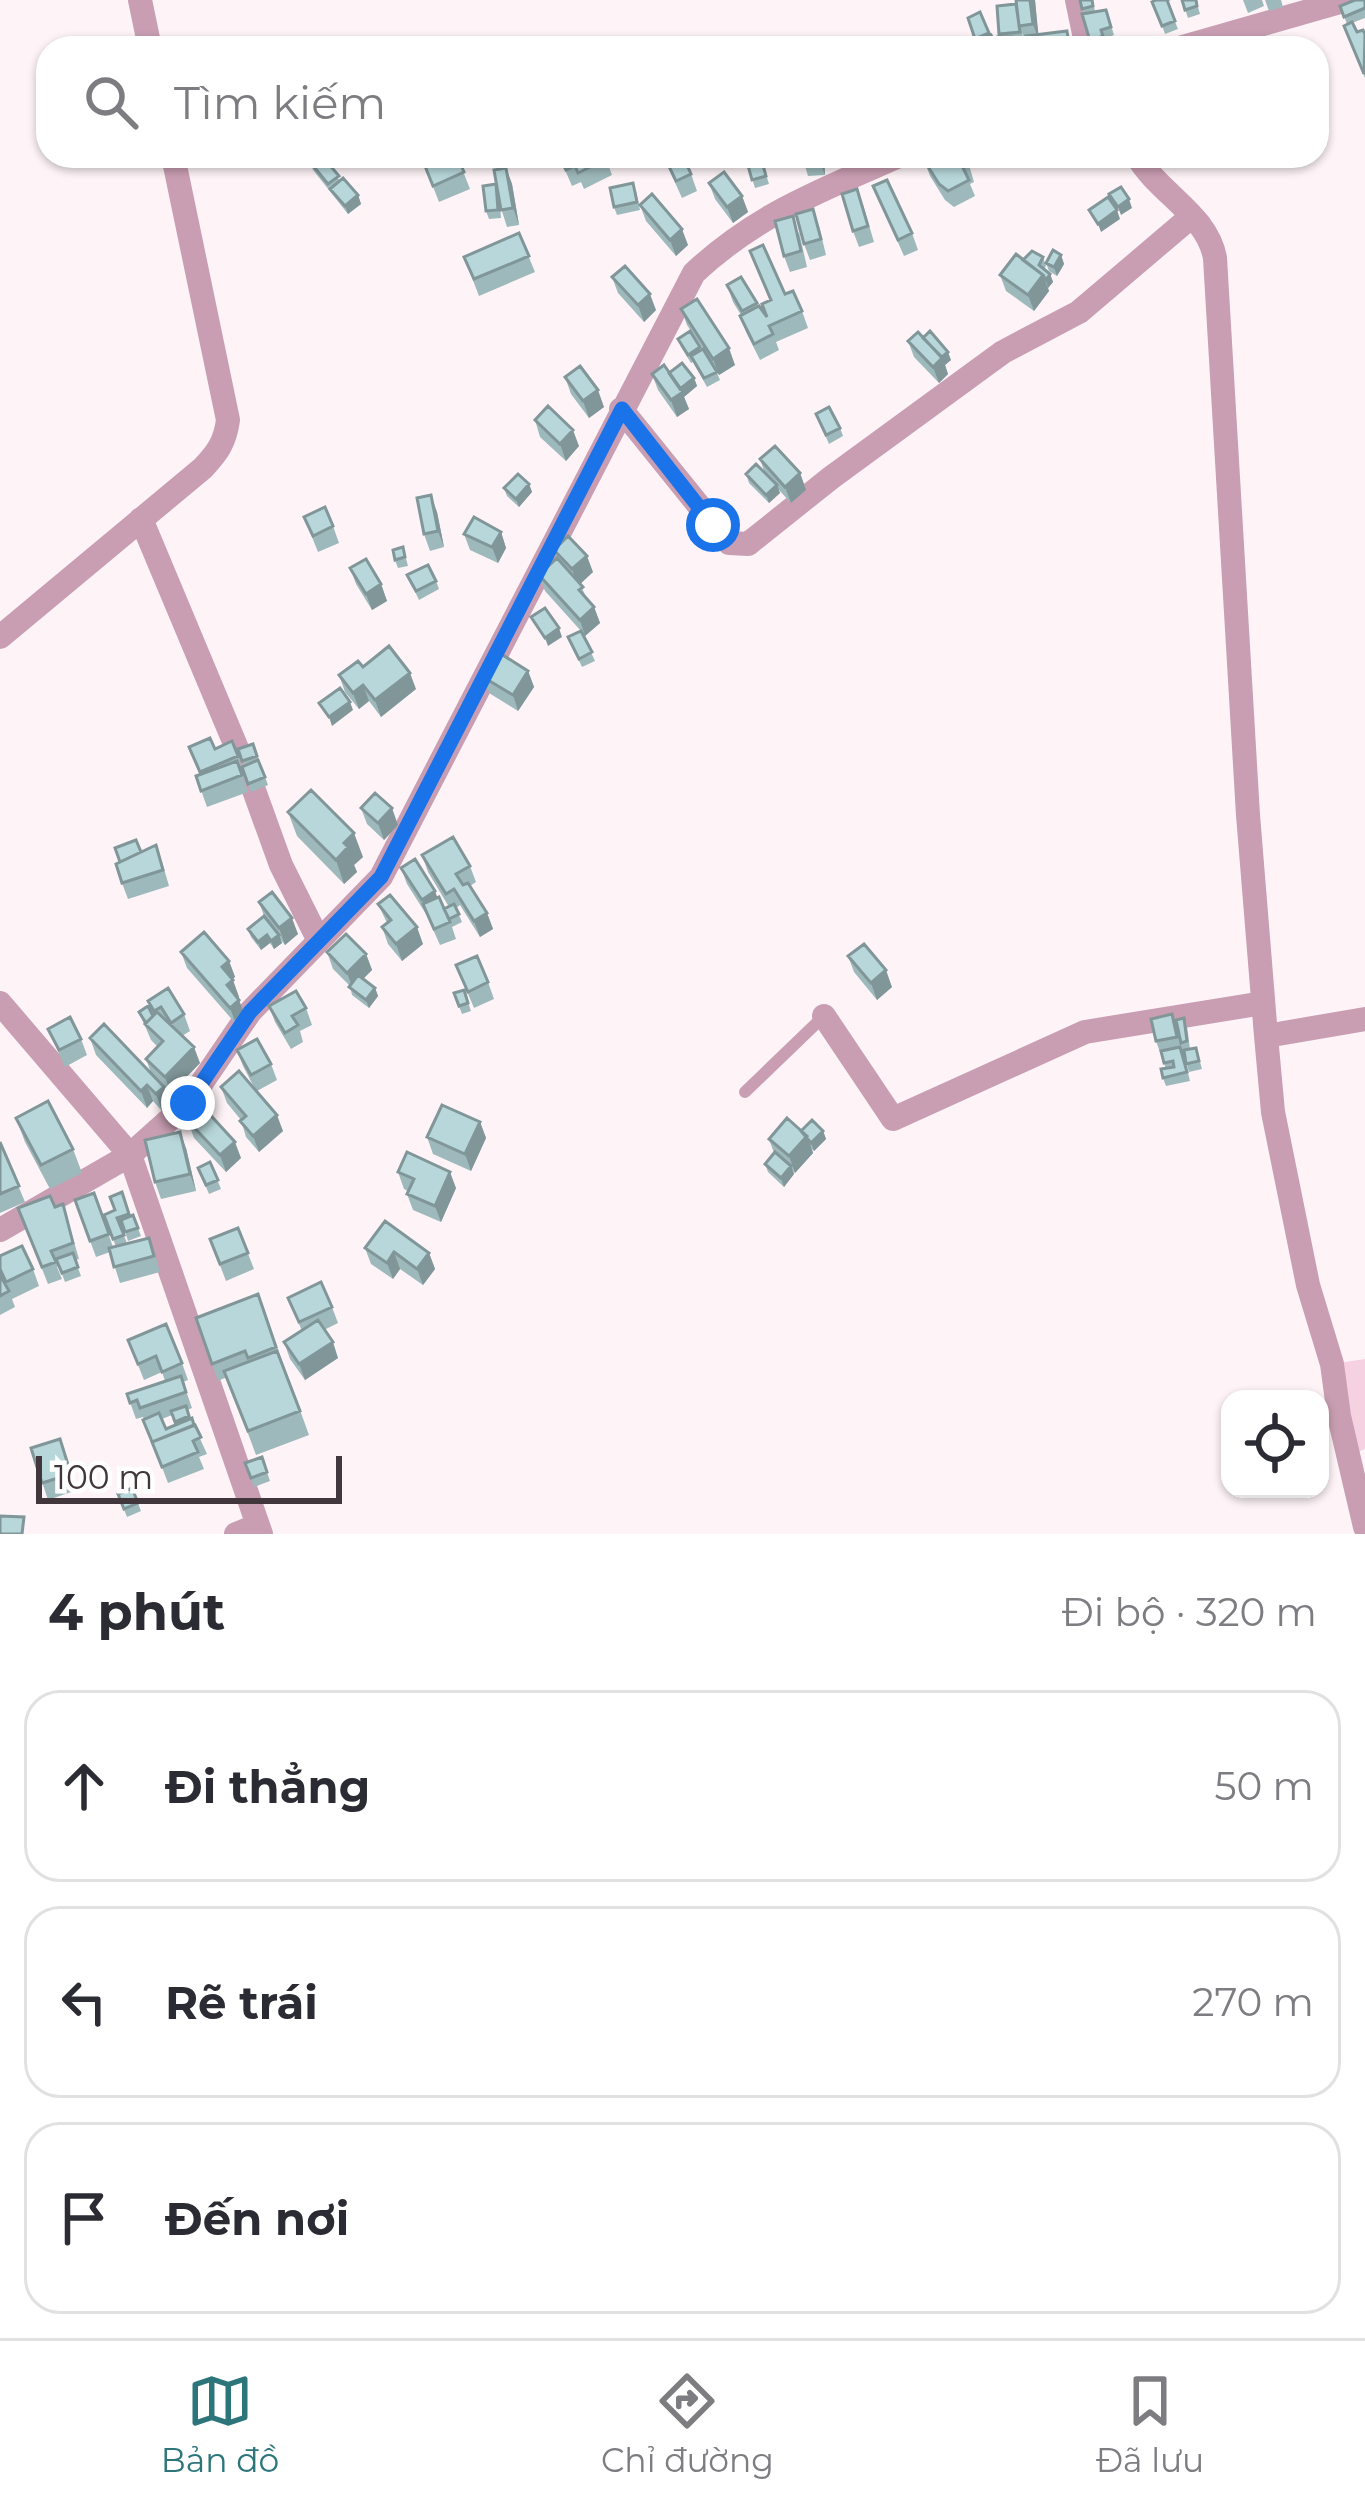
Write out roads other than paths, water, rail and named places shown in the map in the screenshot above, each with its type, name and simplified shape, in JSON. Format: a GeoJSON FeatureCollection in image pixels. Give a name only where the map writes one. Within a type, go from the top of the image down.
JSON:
{"type":"FeatureCollection","features":[{"type":"Feature","properties":{"kind":"street"},"geometry":{"type":"LineString","coordinates":[[140,0],[148,36]]}},
{"type":"Feature","properties":{"kind":"street"},"geometry":{"type":"LineString","coordinates":[[1077,0],[1084,36]]}},
{"type":"Feature","properties":{"kind":"street"},"geometry":{"type":"LineString","coordinates":[[1221,36],[1347,0]]}},
{"type":"Feature","properties":{"kind":"street"},"geometry":{"type":"LineString","coordinates":[[0,637],[220,450],[228,420],[175,168]]}},
{"type":"Feature","properties":{"kind":"street"},"geometry":{"type":"LineString","coordinates":[[0,1231],[130,1155],[188,1103],[250,1012],[381,877],[694,273],[732,238],[784,208],[872,168]]}},
{"type":"Feature","properties":{"kind":"street"},"geometry":{"type":"LineString","coordinates":[[1144,168],[1208,232],[1214,258],[1273,1112],[1365,1527]]}},
{"type":"Feature","properties":{"kind":"street"},"geometry":{"type":"LineString","coordinates":[[622,409],[729,543],[748,544],[1003,352],[1079,312],[1192,216]]}},
{"type":"Feature","properties":{"kind":"street"},"geometry":{"type":"LineString","coordinates":[[141,519],[251,782],[280,865],[318,939]]}},
{"type":"Feature","properties":{"kind":"street"},"geometry":{"type":"LineString","coordinates":[[824,1016],[893,1118],[1085,1032],[1263,1003]]}},
{"type":"Feature","properties":{"kind":"street"},"geometry":{"type":"LineString","coordinates":[[0,1004],[130,1155],[251,1531]]}},
{"type":"Feature","properties":{"kind":"street"},"geometry":{"type":"LineString","coordinates":[[1266,1036],[1365,1019]]}},
{"type":"Feature","properties":{"kind":"lane"},"geometry":{"type":"LineString","coordinates":[[746,1092],[824,1016]]}}]}
